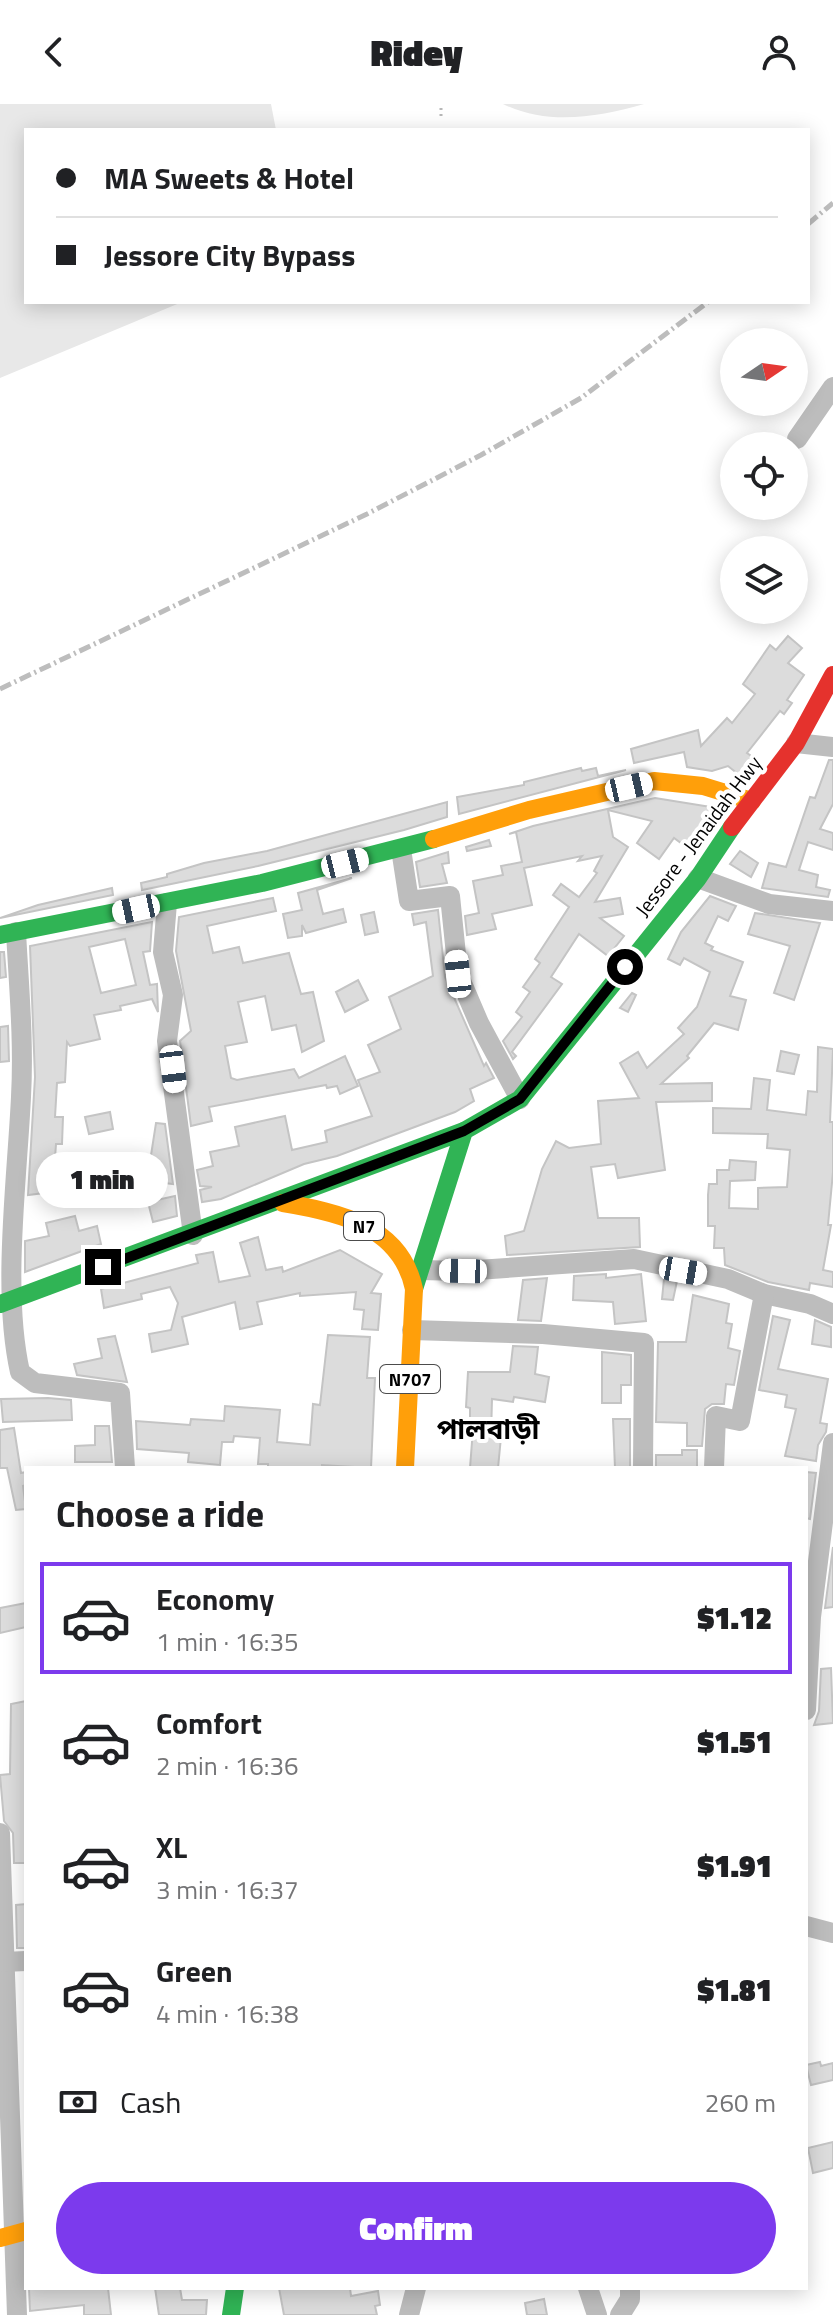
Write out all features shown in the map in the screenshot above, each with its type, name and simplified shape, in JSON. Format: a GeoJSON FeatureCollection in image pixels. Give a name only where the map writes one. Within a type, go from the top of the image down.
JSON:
{"type":"FeatureCollection","features":[{"type":"Feature","properties":{"kind":"main road","name":"Jessore - Jenaidah Hwy"},"geometry":{"type":"LineString","coordinates":[[7,1302],[281,1203],[464,1131],[520,1099],[698,878],[796,743],[833,675]]}},
{"type":"Feature","properties":{"kind":"main road"},"geometry":{"type":"LineString","coordinates":[[8,934],[167,903],[401,849],[529,810],[654,781],[703,786],[752,801]]}},
{"type":"Feature","properties":{"kind":"main road"},"geometry":{"type":"LineString","coordinates":[[417,1280],[440,1198],[464,1131]]}},
{"type":"Feature","properties":{"kind":"main road","name":"N7"},"geometry":{"type":"LineString","coordinates":[[281,1203],[337,1213],[380,1236],[406,1259],[417,1280]]}},
{"type":"Feature","properties":{"kind":"main road","name":"N707"},"geometry":{"type":"LineString","coordinates":[[405,1466],[417,1280]]}},
{"type":"Feature","properties":{"kind":"main road"},"geometry":{"type":"LineString","coordinates":[[231,2315],[235,2290]]}},
{"type":"Feature","properties":{"kind":"street"},"geometry":{"type":"LineString","coordinates":[[802,432],[833,387]]}},
{"type":"Feature","properties":{"kind":"street"},"geometry":{"type":"LineString","coordinates":[[796,743],[833,747]]}},
{"type":"Feature","properties":{"kind":"street"},"geometry":{"type":"LineString","coordinates":[[401,849],[409,901],[450,896],[458,974],[479,1023],[520,1099]]}},
{"type":"Feature","properties":{"kind":"street"},"geometry":{"type":"LineString","coordinates":[[698,878],[769,904],[833,911]]}},
{"type":"Feature","properties":{"kind":"street"},"geometry":{"type":"LineString","coordinates":[[167,903],[163,952],[173,995],[167,1041],[193,1235]]}},
{"type":"Feature","properties":{"kind":"street"},"geometry":{"type":"LineString","coordinates":[[8,934],[24,1020],[7,1302],[17,1360],[26,1379],[120,1393],[125,1466]]}},
{"type":"Feature","properties":{"kind":"street"},"geometry":{"type":"LineString","coordinates":[[417,1280],[463,1271],[634,1259],[728,1279],[764,1294],[810,1304],[833,1314]]}},
{"type":"Feature","properties":{"kind":"street"},"geometry":{"type":"LineString","coordinates":[[714,1466],[716,1416],[740,1421],[764,1294]]}},
{"type":"Feature","properties":{"kind":"street"},"geometry":{"type":"LineString","coordinates":[[412,1330],[543,1334],[644,1343],[643,1466]]}},
{"type":"Feature","properties":{"kind":"street"},"geometry":{"type":"LineString","coordinates":[[808,1673],[811,1617],[833,1443]]}},
{"type":"Feature","properties":{"kind":"street"},"geometry":{"type":"LineString","coordinates":[[0,1833],[17,2315]]}},
{"type":"Feature","properties":{"kind":"street"},"geometry":{"type":"LineString","coordinates":[[808,1927],[833,1933]]}},
{"type":"Feature","properties":{"kind":"street"},"geometry":{"type":"LineString","coordinates":[[4,1962],[24,1961]]}},
{"type":"Feature","properties":{"kind":"street"},"geometry":{"type":"LineString","coordinates":[[409,2315],[415,2290]]}},
{"type":"Feature","properties":{"kind":"street"},"geometry":{"type":"LineString","coordinates":[[589,2290],[597,2315]]}},
{"type":"Feature","properties":{"kind":"street"},"geometry":{"type":"LineString","coordinates":[[620,2315],[630,2299],[630,2290]]}},
{"type":"Feature","properties":{"kind":"path"},"geometry":{"type":"LineString","coordinates":[[441,104],[441,116]]}},
{"type":"Feature","properties":{"kind":"shaded area"},"geometry":{"type":"Polygon","coordinates":[[[0,104],[271,104],[276,128],[24,128],[24,304],[177,304],[0,378],[0,104]]]}},
{"type":"Feature","properties":{"kind":"shaded area"},"geometry":{"type":"Polygon","coordinates":[[[503,104],[644,104],[591,116],[555,117],[520,111],[503,104]]]}},
{"type":"Feature","properties":{"kind":"building"},"geometry":{"type":"Polygon","coordinates":[[[788,636],[802,648],[788,663],[804,675],[787,700],[792,703],[784,714],[780,711],[747,753],[757,760],[743,778],[728,766],[712,771],[687,767],[684,752],[634,763],[631,749],[698,730],[701,746],[727,718],[732,723],[755,694],[743,684],[770,645],[776,650],[788,636]]]}},
{"type":"Feature","properties":{"kind":"building"},"geometry":{"type":"Polygon","coordinates":[[[829,760],[833,760],[833,804],[820,829],[833,833],[833,850],[808,842],[799,870],[818,875],[816,887],[830,890],[828,897],[762,888],[769,863],[786,867],[810,797],[815,798],[829,760]]]}},
{"type":"Feature","properties":{"kind":"building"},"geometry":{"type":"Polygon","coordinates":[[[581,768],[582,771],[596,768],[598,776],[626,770],[459,814],[457,797],[524,785],[524,782],[581,768]]]}},
{"type":"Feature","properties":{"kind":"building"},"geometry":{"type":"Polygon","coordinates":[[[655,798],[717,808],[689,849],[674,838],[659,859],[637,843],[652,821],[608,810],[613,837],[628,847],[595,902],[620,898],[623,914],[600,918],[624,936],[608,956],[579,934],[551,977],[562,984],[512,1052],[516,1056],[513,1059],[503,1041],[522,1017],[516,1012],[530,992],[523,987],[540,963],[535,959],[569,907],[553,895],[561,884],[579,897],[597,873],[594,871],[602,856],[578,861],[582,856],[524,868],[532,905],[492,914],[496,929],[467,935],[465,916],[479,913],[473,881],[503,875],[501,866],[522,862],[516,832],[509,834],[533,826],[655,798]]]}},
{"type":"Feature","properties":{"kind":"building"},"geometry":{"type":"Polygon","coordinates":[[[447,802],[447,817],[404,830],[258,866],[142,890],[141,883],[204,863],[267,851],[447,802]]]}},
{"type":"Feature","properties":{"kind":"building"},"geometry":{"type":"Polygon","coordinates":[[[489,840],[491,846],[467,851],[466,847],[489,840]]]}},
{"type":"Feature","properties":{"kind":"building"},"geometry":{"type":"Polygon","coordinates":[[[740,851],[758,863],[751,877],[730,864],[740,851]]]}},
{"type":"Feature","properties":{"kind":"building"},"geometry":{"type":"Polygon","coordinates":[[[448,852],[449,863],[442,864],[447,883],[420,887],[416,862],[448,852]]]}},
{"type":"Feature","properties":{"kind":"building"},"geometry":{"type":"Polygon","coordinates":[[[352,878],[317,890],[323,914],[343,909],[346,922],[306,933],[302,925],[302,936],[288,938],[283,914],[302,910],[298,893],[352,878]]]}},
{"type":"Feature","properties":{"kind":"building"},"geometry":{"type":"Polygon","coordinates":[[[112,888],[113,895],[0,918],[38,905],[112,888]]]}},
{"type":"Feature","properties":{"kind":"building"},"geometry":{"type":"Polygon","coordinates":[[[710,896],[736,906],[728,921],[718,916],[705,943],[713,947],[711,950],[743,962],[730,996],[746,1000],[738,1030],[714,1023],[687,1056],[689,1058],[661,1084],[712,1083],[712,1101],[656,1102],[665,1170],[618,1178],[615,1164],[591,1167],[598,1218],[639,1218],[640,1247],[507,1255],[505,1236],[524,1231],[542,1169],[556,1141],[569,1148],[601,1144],[598,1101],[639,1098],[620,1063],[638,1052],[647,1068],[684,1034],[678,1028],[697,1007],[710,972],[684,958],[680,965],[668,959],[681,932],[710,896]]]}},
{"type":"Feature","properties":{"kind":"building"},"geometry":{"type":"Polygon","coordinates":[[[273,898],[276,911],[207,926],[213,953],[239,947],[243,963],[289,953],[301,994],[313,992],[324,1041],[302,1052],[296,1025],[272,1030],[265,996],[238,1002],[247,1042],[225,1046],[231,1078],[237,1080],[294,1069],[299,1078],[345,1056],[358,1086],[340,1094],[337,1086],[327,1088],[326,1085],[209,1107],[212,1121],[191,1126],[180,1041],[191,1031],[176,951],[179,917],[273,898]]]}},
{"type":"Feature","properties":{"kind":"building"},"geometry":{"type":"Polygon","coordinates":[[[438,910],[445,977],[484,1066],[486,1063],[494,1078],[470,1089],[474,1101],[455,1112],[337,1156],[304,1164],[221,1199],[202,1202],[200,1190],[212,1187],[200,1186],[197,1170],[213,1166],[210,1152],[239,1146],[235,1127],[285,1116],[292,1150],[327,1142],[325,1131],[372,1116],[358,1080],[380,1072],[368,1045],[401,1029],[389,997],[433,976],[426,922],[414,925],[412,914],[438,910]]]}},
{"type":"Feature","properties":{"kind":"building"},"geometry":{"type":"Polygon","coordinates":[[[374,912],[378,932],[365,935],[361,915],[374,912]]]}},
{"type":"Feature","properties":{"kind":"building"},"geometry":{"type":"Polygon","coordinates":[[[755,913],[820,923],[794,1000],[774,993],[790,946],[748,934],[755,913]]]}},
{"type":"Feature","properties":{"kind":"building"},"geometry":{"type":"Polygon","coordinates":[[[152,922],[150,951],[143,952],[150,985],[157,984],[158,1012],[152,999],[120,1006],[121,1010],[94,1015],[100,1039],[70,1046],[67,1042],[65,1082],[57,1083],[55,1117],[63,1117],[62,1144],[56,1144],[54,1172],[59,1171],[61,1191],[28,1195],[35,1077],[30,946],[152,922]],[[125,939],[89,947],[101,993],[136,985],[125,939]]]}},
{"type":"Feature","properties":{"kind":"building"},"geometry":{"type":"Polygon","coordinates":[[[0,952],[4,952],[6,977],[0,978],[0,952]]]}},
{"type":"Feature","properties":{"kind":"building"},"geometry":{"type":"Polygon","coordinates":[[[358,980],[368,1000],[345,1012],[336,992],[358,980]]]}},
{"type":"Feature","properties":{"kind":"building"},"geometry":{"type":"Polygon","coordinates":[[[632,993],[636,995],[628,1012],[620,1008],[632,993]]]}},
{"type":"Feature","properties":{"kind":"building"},"geometry":{"type":"Polygon","coordinates":[[[8,1026],[9,1061],[0,1062],[0,1027],[8,1026]]]}},
{"type":"Feature","properties":{"kind":"building"},"geometry":{"type":"Polygon","coordinates":[[[818,1047],[833,1049],[830,1122],[833,1122],[833,1172],[828,1225],[831,1225],[823,1270],[833,1272],[833,1287],[810,1283],[809,1290],[768,1282],[725,1265],[724,1248],[714,1248],[715,1226],[708,1226],[708,1195],[709,1184],[717,1184],[717,1170],[729,1170],[730,1160],[756,1162],[755,1180],[730,1181],[729,1208],[758,1209],[758,1188],[787,1187],[790,1150],[767,1148],[768,1134],[713,1133],[713,1108],[751,1109],[754,1078],[770,1080],[767,1110],[806,1115],[808,1091],[817,1092],[818,1047]]]}},
{"type":"Feature","properties":{"kind":"building"},"geometry":{"type":"Polygon","coordinates":[[[781,1051],[799,1055],[794,1074],[777,1071],[781,1051]]]}},
{"type":"Feature","properties":{"kind":"building"},"geometry":{"type":"Polygon","coordinates":[[[110,1112],[113,1129],[89,1134],[85,1117],[110,1112]]]}},
{"type":"Feature","properties":{"kind":"building"},"geometry":{"type":"Polygon","coordinates":[[[156,1123],[165,1124],[173,1184],[147,1181],[156,1123]]]}},
{"type":"Feature","properties":{"kind":"building"},"geometry":{"type":"Polygon","coordinates":[[[175,1196],[177,1216],[153,1222],[148,1202],[175,1196]]]}},
{"type":"Feature","properties":{"kind":"building"},"geometry":{"type":"Polygon","coordinates":[[[75,1216],[79,1231],[97,1226],[101,1244],[25,1272],[25,1241],[49,1236],[46,1223],[75,1216]]]}},
{"type":"Feature","properties":{"kind":"building"},"geometry":{"type":"Polygon","coordinates":[[[258,1237],[266,1270],[282,1267],[283,1272],[340,1250],[382,1274],[371,1293],[381,1294],[378,1330],[362,1329],[364,1310],[354,1309],[356,1292],[300,1296],[300,1293],[257,1302],[262,1324],[240,1329],[235,1302],[182,1317],[188,1344],[152,1352],[149,1334],[171,1330],[178,1303],[170,1287],[141,1294],[142,1299],[104,1308],[101,1289],[198,1263],[196,1255],[213,1252],[219,1282],[250,1276],[240,1243],[258,1237]]]}},
{"type":"Feature","properties":{"kind":"building"},"geometry":{"type":"Polygon","coordinates":[[[606,1274],[606,1278],[641,1274],[646,1321],[615,1324],[613,1302],[573,1300],[574,1276],[606,1274]]]}},
{"type":"Feature","properties":{"kind":"building"},"geometry":{"type":"Polygon","coordinates":[[[547,1278],[541,1321],[518,1320],[523,1280],[547,1278]]]}},
{"type":"Feature","properties":{"kind":"building"},"geometry":{"type":"Polygon","coordinates":[[[664,1279],[677,1281],[673,1300],[662,1299],[664,1279]]]}},
{"type":"Feature","properties":{"kind":"building"},"geometry":{"type":"Polygon","coordinates":[[[693,1295],[729,1304],[726,1323],[732,1324],[728,1348],[740,1351],[734,1385],[726,1384],[724,1404],[712,1404],[705,1409],[702,1446],[687,1446],[687,1423],[656,1422],[658,1342],[686,1342],[693,1295]]]}},
{"type":"Feature","properties":{"kind":"building"},"geometry":{"type":"Polygon","coordinates":[[[773,1316],[790,1320],[778,1369],[828,1379],[820,1423],[827,1424],[826,1432],[818,1445],[816,1461],[785,1456],[796,1409],[785,1407],[787,1395],[759,1390],[773,1316]]]}},
{"type":"Feature","properties":{"kind":"building"},"geometry":{"type":"Polygon","coordinates":[[[815,1320],[831,1327],[831,1347],[812,1344],[815,1320]]]}},
{"type":"Feature","properties":{"kind":"building"},"geometry":{"type":"Polygon","coordinates":[[[328,1335],[370,1337],[367,1378],[375,1378],[371,1466],[258,1464],[260,1438],[234,1436],[233,1442],[222,1442],[220,1465],[188,1462],[189,1453],[137,1449],[136,1421],[190,1425],[191,1419],[224,1421],[225,1406],[280,1410],[277,1442],[310,1445],[313,1404],[320,1405],[328,1335]]]}},
{"type":"Feature","properties":{"kind":"building"},"geometry":{"type":"Polygon","coordinates":[[[115,1336],[127,1382],[77,1375],[74,1364],[102,1358],[98,1339],[115,1336]]]}},
{"type":"Feature","properties":{"kind":"building"},"geometry":{"type":"Polygon","coordinates":[[[513,1346],[538,1347],[535,1374],[549,1377],[545,1402],[514,1397],[513,1402],[492,1399],[491,1436],[501,1437],[498,1466],[470,1466],[473,1429],[470,1429],[470,1408],[466,1407],[468,1372],[510,1372],[513,1346]]]}},
{"type":"Feature","properties":{"kind":"building"},"geometry":{"type":"Polygon","coordinates":[[[602,1352],[631,1355],[631,1385],[621,1385],[621,1403],[602,1403],[602,1352]]]}},
{"type":"Feature","properties":{"kind":"building"},"geometry":{"type":"Polygon","coordinates":[[[1,1399],[71,1400],[72,1420],[3,1422],[1,1399]]]}},
{"type":"Feature","properties":{"kind":"building"},"geometry":{"type":"Polygon","coordinates":[[[613,1419],[630,1419],[630,1466],[615,1466],[613,1419]]]}},
{"type":"Feature","properties":{"kind":"building"},"geometry":{"type":"Polygon","coordinates":[[[95,1426],[109,1426],[112,1462],[75,1462],[75,1446],[95,1445],[95,1426]]]}},
{"type":"Feature","properties":{"kind":"building"},"geometry":{"type":"Polygon","coordinates":[[[14,1428],[21,1473],[24,1472],[24,1509],[16,1510],[7,1468],[0,1468],[0,1430],[14,1428]]]}},
{"type":"Feature","properties":{"kind":"building"},"geometry":{"type":"Polygon","coordinates":[[[682,1450],[697,1450],[697,1466],[656,1466],[656,1455],[682,1455],[682,1450]]]}},
{"type":"Feature","properties":{"kind":"building"},"geometry":{"type":"Polygon","coordinates":[[[808,1472],[816,1473],[808,1518],[808,1472]]]}},
{"type":"Feature","properties":{"kind":"building"},"geometry":{"type":"Polygon","coordinates":[[[833,1547],[833,1607],[825,1608],[833,1547]]]}},
{"type":"Feature","properties":{"kind":"building"},"geometry":{"type":"Polygon","coordinates":[[[24,1603],[24,1627],[0,1633],[0,1608],[24,1603]]]}},
{"type":"Feature","properties":{"kind":"building"},"geometry":{"type":"Polygon","coordinates":[[[831,1668],[833,1723],[814,1725],[819,1711],[821,1669],[831,1668]]]}},
{"type":"Feature","properties":{"kind":"building"},"geometry":{"type":"Polygon","coordinates":[[[24,1701],[24,1863],[14,1863],[13,1833],[4,1821],[0,1775],[10,1774],[11,1704],[24,1701]]]}},
{"type":"Feature","properties":{"kind":"building"},"geometry":{"type":"Polygon","coordinates":[[[24,1904],[24,1948],[17,1948],[16,1905],[24,1904]]]}},
{"type":"Feature","properties":{"kind":"building"},"geometry":{"type":"Polygon","coordinates":[[[833,2063],[833,2080],[811,2085],[808,2065],[833,2063]]]}},
{"type":"Feature","properties":{"kind":"building"},"geometry":{"type":"Polygon","coordinates":[[[833,2142],[833,2168],[813,2173],[808,2148],[833,2142]]]}},
{"type":"Feature","properties":{"kind":"building"},"geometry":{"type":"Polygon","coordinates":[[[29,2290],[108,2290],[111,2315],[84,2315],[84,2305],[30,2311],[29,2290]]]}},
{"type":"Feature","properties":{"kind":"building"},"geometry":{"type":"Polygon","coordinates":[[[155,2290],[180,2290],[182,2300],[207,2300],[206,2315],[159,2315],[155,2290]]]}},
{"type":"Feature","properties":{"kind":"building"},"geometry":{"type":"Polygon","coordinates":[[[279,2290],[350,2290],[351,2296],[378,2291],[380,2305],[375,2306],[377,2315],[284,2315],[279,2290]]]}},
{"type":"Feature","properties":{"kind":"building"},"geometry":{"type":"Polygon","coordinates":[[[544,2299],[547,2315],[527,2315],[525,2303],[544,2299]]]}},
{"type":"Feature","properties":{"kind":"railway"},"geometry":{"type":"LineString","coordinates":[[810,222],[833,203]]}},
{"type":"Feature","properties":{"kind":"railway"},"geometry":{"type":"LineString","coordinates":[[0,689],[367,514],[481,455],[581,398],[705,304]]}},
{"type":"Feature","properties":{"kind":"traffic: fast"},"geometry":{"type":"LineString","coordinates":[[414,1289],[464,1131],[520,1099],[698,878],[732,827]]}},
{"type":"Feature","properties":{"kind":"traffic: fast"},"geometry":{"type":"LineString","coordinates":[[0,935],[262,883],[434,839]]}},
{"type":"Feature","properties":{"kind":"traffic: fast"},"geometry":{"type":"LineString","coordinates":[[0,1304],[464,1131]]}},
{"type":"Feature","properties":{"kind":"traffic: fast"},"geometry":{"type":"LineString","coordinates":[[231,2315],[235,2290]]}},
{"type":"Feature","properties":{"kind":"traffic: slow"},"geometry":{"type":"LineString","coordinates":[[434,839],[529,810],[654,781],[703,786],[752,801]]}},
{"type":"Feature","properties":{"kind":"traffic: slow"},"geometry":{"type":"LineString","coordinates":[[283,1203],[325,1211],[365,1226],[382,1236],[396,1250],[407,1268],[414,1289],[405,1466]]}},
{"type":"Feature","properties":{"kind":"traffic: slow"},"geometry":{"type":"LineString","coordinates":[[0,2238],[24,2232]]}},
{"type":"Feature","properties":{"kind":"traffic: jam"},"geometry":{"type":"LineString","coordinates":[[732,827],[796,743],[833,675]]}},
{"type":"Feature","properties":{"kind":"district","name":"পালবাড়ী"},"geometry":{"type":"Point","coordinates":[488,1428]}},
{"type":"Feature","properties":{"kind":"route"},"geometry":{"type":"LineString","coordinates":[[103,1267],[281,1203],[464,1131],[510,1107],[520,1099],[625,967]]}}]}
